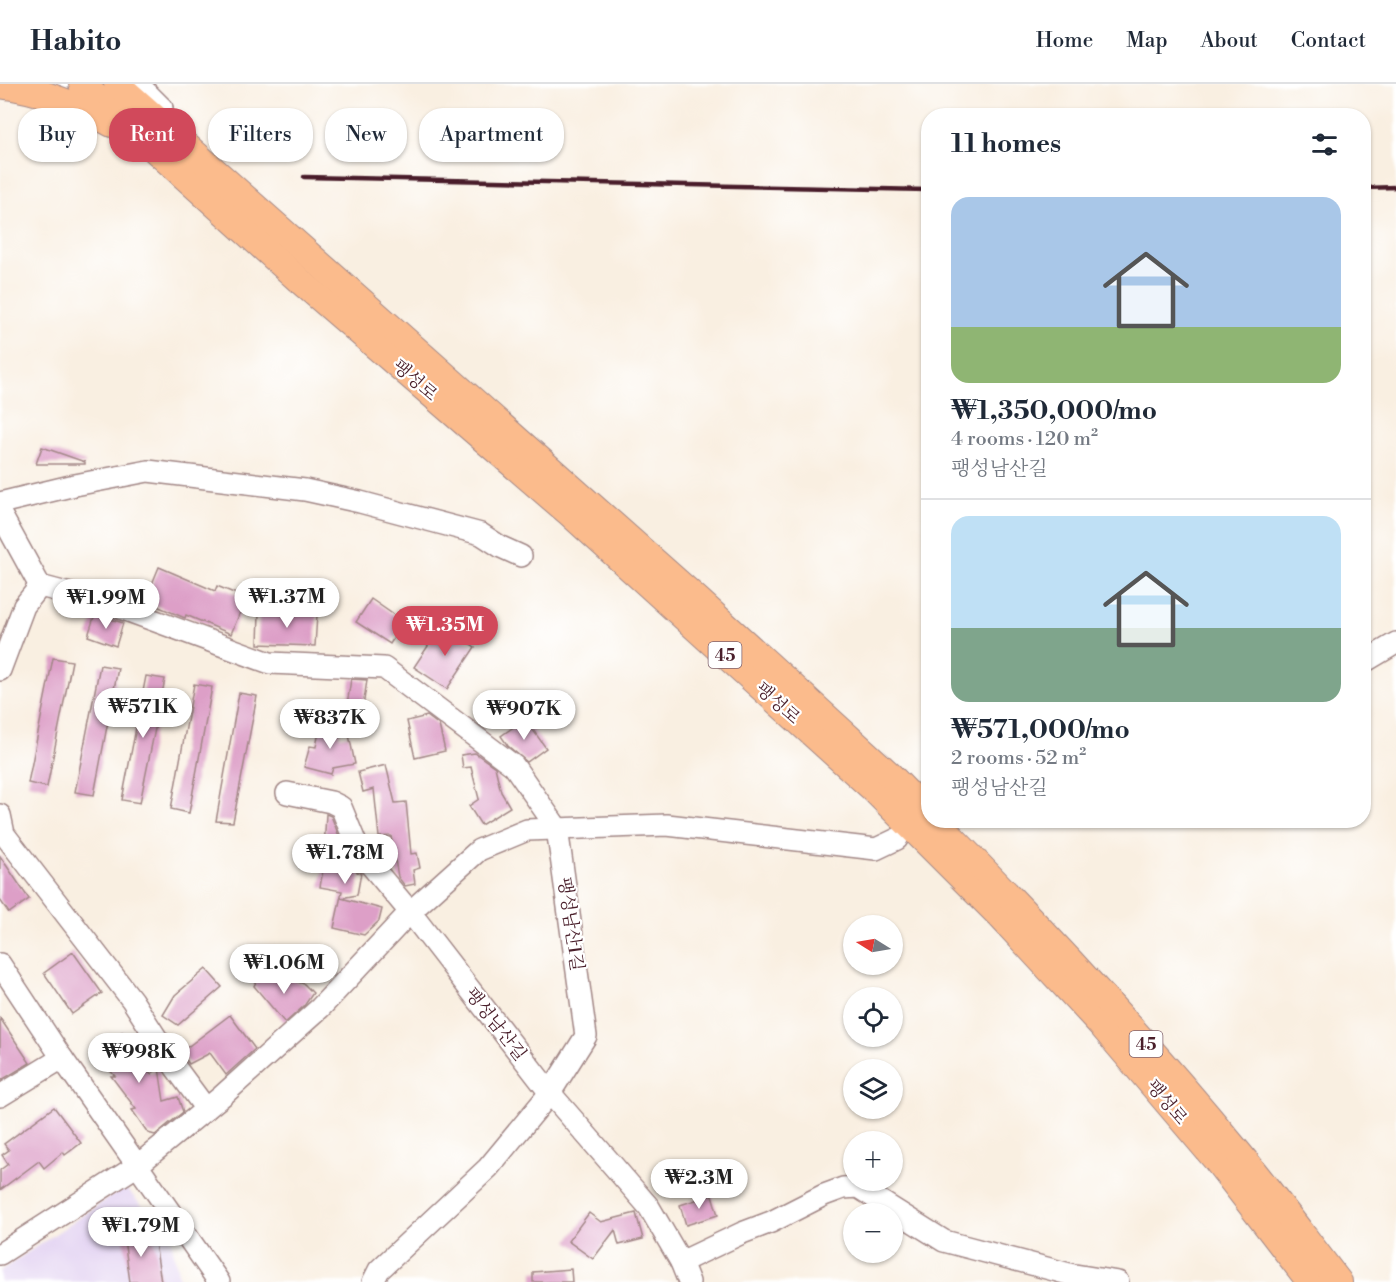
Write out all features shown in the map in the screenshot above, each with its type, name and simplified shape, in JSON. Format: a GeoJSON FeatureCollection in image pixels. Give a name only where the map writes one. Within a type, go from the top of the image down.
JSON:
{"type":"FeatureCollection","features":[{"type":"Feature","properties":{"kind":"main road","name":"팽성로"},"geometry":{"type":"LineString","coordinates":[[82,84],[300,281],[569,513],[873,789],[999,915],[1102,1026],[1216,1160],[1310,1282]]}},
{"type":"Feature","properties":{"kind":"main road","name":"팽성로"},"geometry":{"type":"LineString","coordinates":[[117,84],[143,108]]}},
{"type":"Feature","properties":{"kind":"main road"},"geometry":{"type":"LineString","coordinates":[[0,85],[47,95],[88,111],[142,143],[172,166]]}},
{"type":"Feature","properties":{"kind":"main road","name":"팽성로"},"geometry":{"type":"LineString","coordinates":[[196,156],[698,600],[889,774],[921,807]]}},
{"type":"Feature","properties":{"kind":"main road","name":"팽성로"},"geometry":{"type":"LineString","coordinates":[[943,828],[1013,899],[1118,1012],[1234,1146],[1339,1282]]}},
{"type":"Feature","properties":{"kind":"street"},"geometry":{"type":"LineString","coordinates":[[138,84],[163,108]]}},
{"type":"Feature","properties":{"kind":"street"},"geometry":{"type":"LineString","coordinates":[[0,503],[148,471],[305,490],[349,500],[481,534],[521,556]]}},
{"type":"Feature","properties":{"kind":"street"},"geometry":{"type":"LineString","coordinates":[[0,513],[40,586],[112,605],[270,663],[384,668],[514,766],[557,828]]}},
{"type":"Feature","properties":{"kind":"street"},"geometry":{"type":"LineString","coordinates":[[0,670],[24,606],[40,586]]}},
{"type":"Feature","properties":{"kind":"street"},"geometry":{"type":"LineString","coordinates":[[1371,658],[1396,644]]}},
{"type":"Feature","properties":{"kind":"street","name":"팽성남산길"},"geometry":{"type":"LineString","coordinates":[[287,793],[331,802],[341,807],[359,851],[410,912],[550,1093],[649,1207],[681,1262],[689,1282]]}},
{"type":"Feature","properties":{"kind":"street"},"geometry":{"type":"LineString","coordinates":[[0,815],[4,834],[132,999],[175,1067],[206,1109]]}},
{"type":"Feature","properties":{"kind":"street"},"geometry":{"type":"LineString","coordinates":[[0,1254],[138,1165],[206,1109],[320,1008],[410,912],[479,850],[527,830],[667,825],[876,849],[897,839]]}},
{"type":"Feature","properties":{"kind":"street","name":"팽성남산1길"},"geometry":{"type":"LineString","coordinates":[[372,1282],[379,1270],[488,1168],[550,1093],[586,1036],[557,828]]}},
{"type":"Feature","properties":{"kind":"street"},"geometry":{"type":"LineString","coordinates":[[0,964],[62,1058],[219,1282]]}},
{"type":"Feature","properties":{"kind":"street"},"geometry":{"type":"LineString","coordinates":[[0,1096],[62,1058]]}},
{"type":"Feature","properties":{"kind":"street"},"geometry":{"type":"LineString","coordinates":[[681,1262],[771,1222],[824,1195],[843,1188],[858,1187],[944,1241],[1069,1274],[1118,1282]]}},
{"type":"Feature","properties":{"kind":"shaded area"},"geometry":{"type":"Polygon","coordinates":[[[125,1187],[171,1238],[180,1282],[0,1282],[0,1271],[125,1187]]]}},
{"type":"Feature","properties":{"kind":"building"},"geometry":{"type":"Polygon","coordinates":[[[42,447],[85,462],[85,464],[36,464],[42,447]]]}},
{"type":"Feature","properties":{"kind":"building"},"geometry":{"type":"Polygon","coordinates":[[[159,567],[215,591],[217,586],[246,598],[231,634],[145,601],[159,567]]]}},
{"type":"Feature","properties":{"kind":"building"},"geometry":{"type":"Polygon","coordinates":[[[371,599],[404,622],[390,644],[356,622],[371,599]]]}},
{"type":"Feature","properties":{"kind":"building"},"geometry":{"type":"Polygon","coordinates":[[[259,613],[317,615],[315,646],[258,644],[259,613]]]}},
{"type":"Feature","properties":{"kind":"building"},"geometry":{"type":"Polygon","coordinates":[[[95,614],[123,623],[116,646],[88,636],[95,614]]]}},
{"type":"Feature","properties":{"kind":"building"},"geometry":{"type":"Polygon","coordinates":[[[442,625],[475,647],[447,689],[414,667],[442,625]]]}},
{"type":"Feature","properties":{"kind":"building"},"geometry":{"type":"Polygon","coordinates":[[[53,658],[72,661],[47,787],[28,783],[53,658]]]}},
{"type":"Feature","properties":{"kind":"building"},"geometry":{"type":"Polygon","coordinates":[[[100,665],[118,668],[94,795],[75,792],[100,665]]]}},
{"type":"Feature","properties":{"kind":"building"},"geometry":{"type":"Polygon","coordinates":[[[146,676],[165,679],[140,803],[122,800],[146,676]]]}},
{"type":"Feature","properties":{"kind":"building"},"geometry":{"type":"Polygon","coordinates":[[[351,679],[367,680],[363,707],[347,705],[351,679]]]}},
{"type":"Feature","properties":{"kind":"building"},"geometry":{"type":"Polygon","coordinates":[[[194,684],[212,687],[189,813],[171,809],[194,684]]]}},
{"type":"Feature","properties":{"kind":"building"},"geometry":{"type":"Polygon","coordinates":[[[239,693],[257,696],[233,822],[216,821],[239,693]]]}},
{"type":"Feature","properties":{"kind":"building"},"geometry":{"type":"Polygon","coordinates":[[[427,716],[439,725],[445,751],[415,758],[407,721],[427,716]]]}},
{"type":"Feature","properties":{"kind":"building"},"geometry":{"type":"Polygon","coordinates":[[[525,719],[546,748],[527,762],[508,746],[501,736],[525,719]]]}},
{"type":"Feature","properties":{"kind":"building"},"geometry":{"type":"Polygon","coordinates":[[[321,722],[341,726],[339,737],[349,735],[355,764],[333,768],[331,774],[304,767],[310,746],[316,747],[321,722]]]}},
{"type":"Feature","properties":{"kind":"building"},"geometry":{"type":"Polygon","coordinates":[[[475,753],[495,767],[501,792],[510,807],[481,825],[469,806],[479,799],[471,767],[463,768],[461,755],[475,753]]]}},
{"type":"Feature","properties":{"kind":"building"},"geometry":{"type":"Polygon","coordinates":[[[386,765],[395,803],[406,802],[411,854],[417,853],[420,868],[413,870],[415,884],[405,886],[398,877],[391,836],[379,837],[374,789],[363,792],[358,772],[386,765]]]}},
{"type":"Feature","properties":{"kind":"building"},"geometry":{"type":"Polygon","coordinates":[[[326,814],[331,816],[347,856],[357,872],[361,873],[357,895],[341,898],[382,909],[379,921],[364,935],[334,928],[342,891],[320,887],[326,853],[324,850],[326,814]]]}},
{"type":"Feature","properties":{"kind":"building"},"geometry":{"type":"Polygon","coordinates":[[[0,856],[29,899],[9,913],[0,900],[0,856]]]}},
{"type":"Feature","properties":{"kind":"building"},"geometry":{"type":"Polygon","coordinates":[[[73,952],[102,993],[72,1014],[44,973],[73,952]]]}},
{"type":"Feature","properties":{"kind":"building"},"geometry":{"type":"Polygon","coordinates":[[[206,969],[222,987],[178,1025],[163,1015],[175,995],[206,969]]]}},
{"type":"Feature","properties":{"kind":"building"},"geometry":{"type":"Polygon","coordinates":[[[280,976],[304,984],[313,993],[304,1006],[285,1023],[254,986],[258,978],[273,979],[280,976]]]}},
{"type":"Feature","properties":{"kind":"building"},"geometry":{"type":"Polygon","coordinates":[[[230,1015],[255,1049],[226,1075],[210,1053],[189,1064],[181,1052],[230,1015]]]}},
{"type":"Feature","properties":{"kind":"building"},"geometry":{"type":"Polygon","coordinates":[[[0,1018],[30,1063],[0,1081],[0,1018]]]}},
{"type":"Feature","properties":{"kind":"building"},"geometry":{"type":"Polygon","coordinates":[[[122,1032],[129,1041],[134,1039],[147,1052],[139,1059],[151,1074],[159,1068],[164,1101],[178,1097],[183,1112],[155,1135],[148,1133],[132,1110],[136,1109],[111,1076],[115,1076],[94,1053],[122,1032]]]}},
{"type":"Feature","properties":{"kind":"building"},"geometry":{"type":"Polygon","coordinates":[[[54,1107],[81,1143],[65,1155],[63,1152],[44,1168],[39,1161],[0,1190],[0,1170],[8,1164],[2,1155],[9,1150],[4,1144],[54,1107]]]}},
{"type":"Feature","properties":{"kind":"building"},"geometry":{"type":"Polygon","coordinates":[[[712,1195],[718,1215],[686,1225],[680,1205],[712,1195]]]}},
{"type":"Feature","properties":{"kind":"building"},"geometry":{"type":"Polygon","coordinates":[[[589,1213],[601,1222],[636,1213],[643,1239],[619,1245],[615,1230],[593,1259],[568,1241],[589,1213]]]}},
{"type":"Feature","properties":{"kind":"building"},"geometry":{"type":"Polygon","coordinates":[[[141,1229],[143,1242],[154,1236],[161,1282],[130,1282],[123,1232],[141,1229]]]}},
{"type":"Feature","properties":{"kind":"building"},"geometry":{"type":"Polygon","coordinates":[[[571,1269],[572,1282],[533,1282],[533,1272],[571,1269]]]}},
{"type":"Feature","properties":{"kind":"railway"},"geometry":{"type":"LineString","coordinates":[[304,177],[921,190]]}},
{"type":"Feature","properties":{"kind":"railway"},"geometry":{"type":"LineString","coordinates":[[1371,188],[1396,187]]}}]}
